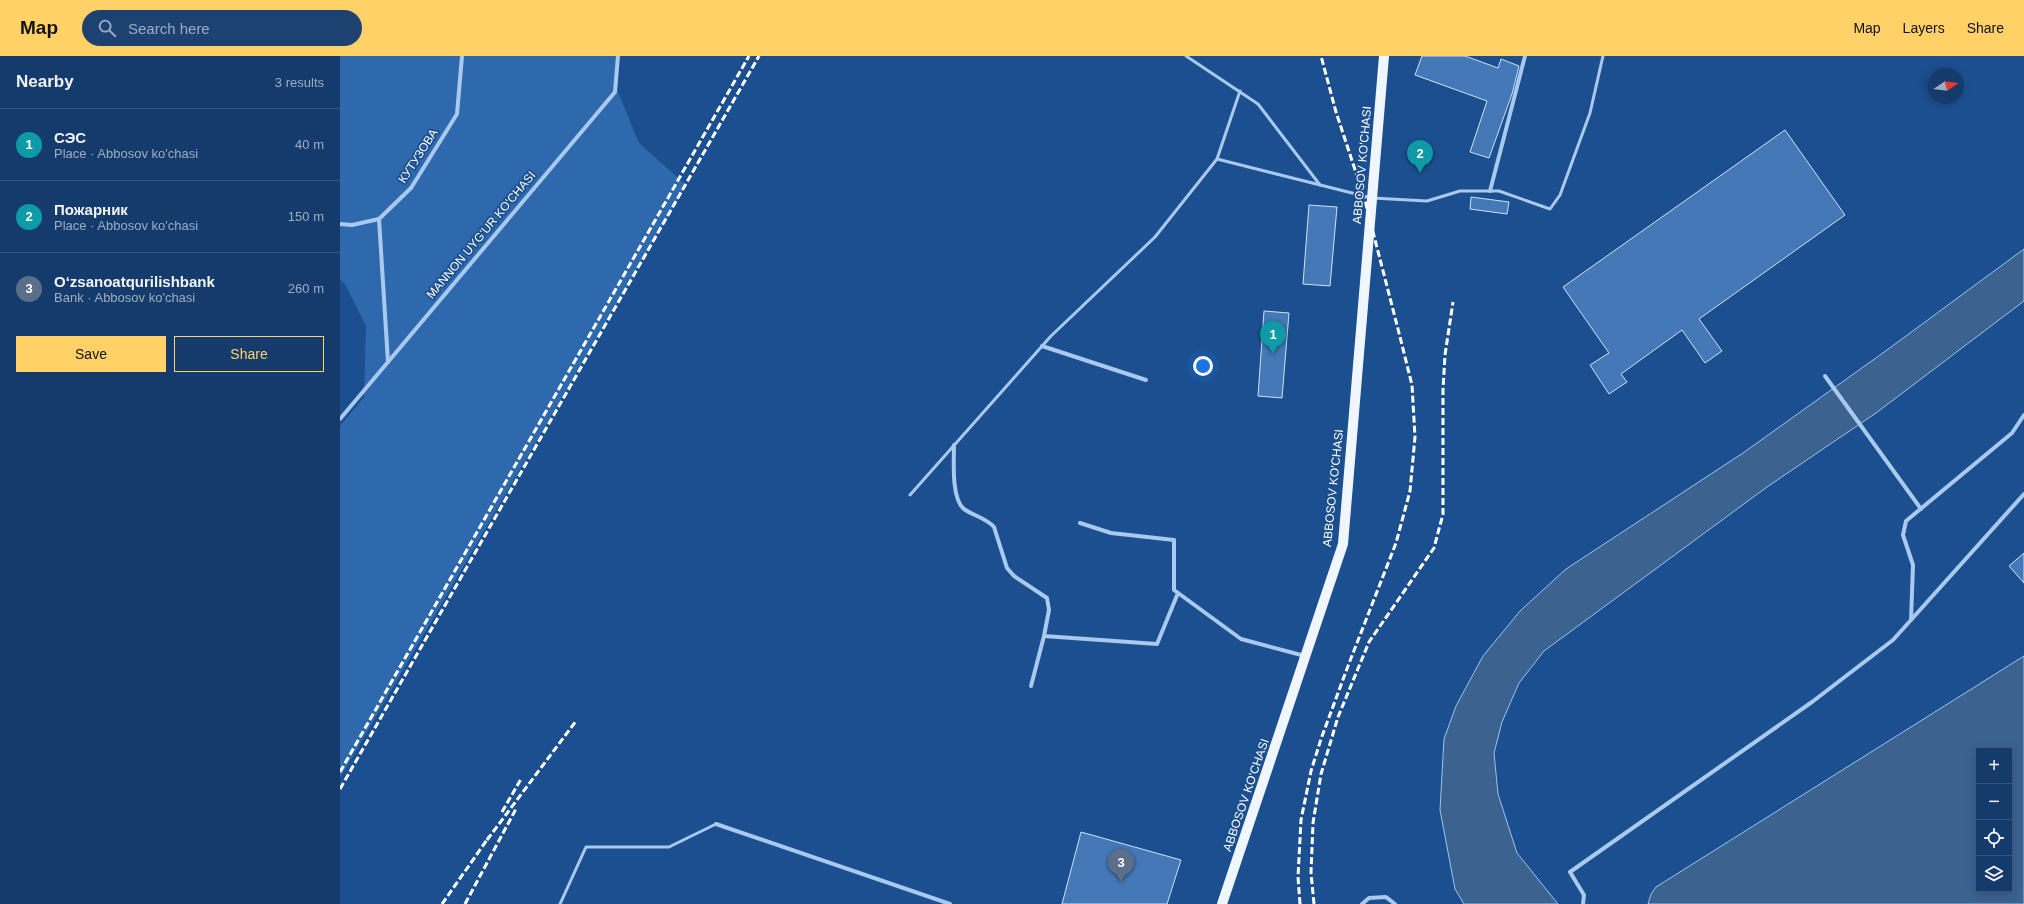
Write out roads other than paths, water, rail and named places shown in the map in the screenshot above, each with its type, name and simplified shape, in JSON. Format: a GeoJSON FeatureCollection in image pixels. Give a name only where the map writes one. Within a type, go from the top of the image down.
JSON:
{"type":"FeatureCollection","features":[{"type":"Feature","properties":{"kind":"main road","name":"ABBOSOV KO'CHASI"},"geometry":{"type":"LineString","coordinates":[[1222,904],[1343,544],[1384,56]]}},
{"type":"Feature","properties":{"kind":"street","name":"КУТУЗОВА"},"geometry":{"type":"LineString","coordinates":[[379,219],[411,188],[457,114],[462,56]]}},
{"type":"Feature","properties":{"kind":"street","name":"MANNON UYG'UR KO'CHASI"},"geometry":{"type":"LineString","coordinates":[[340,419],[615,92],[618,56]]}},
{"type":"Feature","properties":{"kind":"street"},"geometry":{"type":"LineString","coordinates":[[1490,191],[1525,56]]}},
{"type":"Feature","properties":{"kind":"street"},"geometry":{"type":"LineString","coordinates":[[340,224],[352,225],[379,219],[388,362]]}},
{"type":"Feature","properties":{"kind":"street"},"geometry":{"type":"LineString","coordinates":[[1042,346],[1146,380]]}},
{"type":"Feature","properties":{"kind":"street"},"geometry":{"type":"LineString","coordinates":[[1825,376],[1921,509]]}},
{"type":"Feature","properties":{"kind":"street"},"geometry":{"type":"LineString","coordinates":[[1911,620],[1913,565],[1903,535],[1906,521],[2012,433],[2024,415]]}},
{"type":"Feature","properties":{"kind":"street"},"geometry":{"type":"LineString","coordinates":[[954,445],[954,478],[959,502],[964,508],[990,522],[994,527],[1007,568],[1014,576],[1047,598],[1049,610],[1031,686]]}},
{"type":"Feature","properties":{"kind":"street"},"geometry":{"type":"LineString","coordinates":[[1583,904],[1584,895],[1570,872],[1812,702],[1893,640],[2024,494]]}},
{"type":"Feature","properties":{"kind":"street"},"geometry":{"type":"LineString","coordinates":[[1080,523],[1110,533],[1174,540],[1174,590],[1241,639],[1306,656]]}},
{"type":"Feature","properties":{"kind":"street"},"geometry":{"type":"LineString","coordinates":[[1044,636],[1157,644],[1178,593]]}},
{"type":"Feature","properties":{"kind":"street"},"geometry":{"type":"LineString","coordinates":[[716,824],[950,904]]}},
{"type":"Feature","properties":{"kind":"street"},"geometry":{"type":"LineString","coordinates":[[1362,904],[1369,898],[1386,897],[1395,904]]}},
{"type":"Feature","properties":{"kind":"lane"},"geometry":{"type":"LineString","coordinates":[[1186,56],[1258,104],[1320,185]]}},
{"type":"Feature","properties":{"kind":"lane"},"geometry":{"type":"LineString","coordinates":[[1217,159],[1372,198],[1427,201],[1460,191],[1499,190],[1550,209],[1560,195],[1590,113],[1603,56]]}},
{"type":"Feature","properties":{"kind":"lane"},"geometry":{"type":"LineString","coordinates":[[910,495],[1042,346],[1155,237],[1217,159],[1240,91]]}},
{"type":"Feature","properties":{"kind":"lane"},"geometry":{"type":"LineString","coordinates":[[560,904],[586,847],[669,847],[716,824]]}},
{"type":"Feature","properties":{"kind":"railway"},"geometry":{"type":"LineString","coordinates":[[340,772],[749,56]]}},
{"type":"Feature","properties":{"kind":"railway"},"geometry":{"type":"LineString","coordinates":[[340,789],[759,56]]}},
{"type":"Feature","properties":{"kind":"railway"},"geometry":{"type":"LineString","coordinates":[[1300,904],[1298,877],[1301,820],[1311,771],[1321,739],[1348,666],[1396,543],[1410,491],[1415,437],[1412,385],[1364,197],[1336,112],[1321,56]]}},
{"type":"Feature","properties":{"kind":"railway"},"geometry":{"type":"LineString","coordinates":[[1314,904],[1311,873],[1313,823],[1321,774],[1338,717],[1369,642],[1434,548],[1443,514],[1443,390],[1445,355],[1453,302]]}},
{"type":"Feature","properties":{"kind":"railway"},"geometry":{"type":"LineString","coordinates":[[487,840],[576,721]]}},
{"type":"Feature","properties":{"kind":"railway"},"geometry":{"type":"LineString","coordinates":[[502,812],[521,779]]}},
{"type":"Feature","properties":{"kind":"railway"},"geometry":{"type":"LineString","coordinates":[[465,904],[517,807]]}},
{"type":"Feature","properties":{"kind":"railway"},"geometry":{"type":"LineString","coordinates":[[442,904],[489,837]]}},
{"type":"Feature","properties":{"kind":"place","name":"Пожарник"},"geometry":{"type":"Point","coordinates":[1420,173]}},
{"type":"Feature","properties":{"kind":"place","name":"СЭС"},"geometry":{"type":"Point","coordinates":[1273,354]}},
{"type":"Feature","properties":{"kind":"place","name":"Oʻzsanoatqurilishbank"},"geometry":{"type":"Point","coordinates":[1121,882]}}]}
